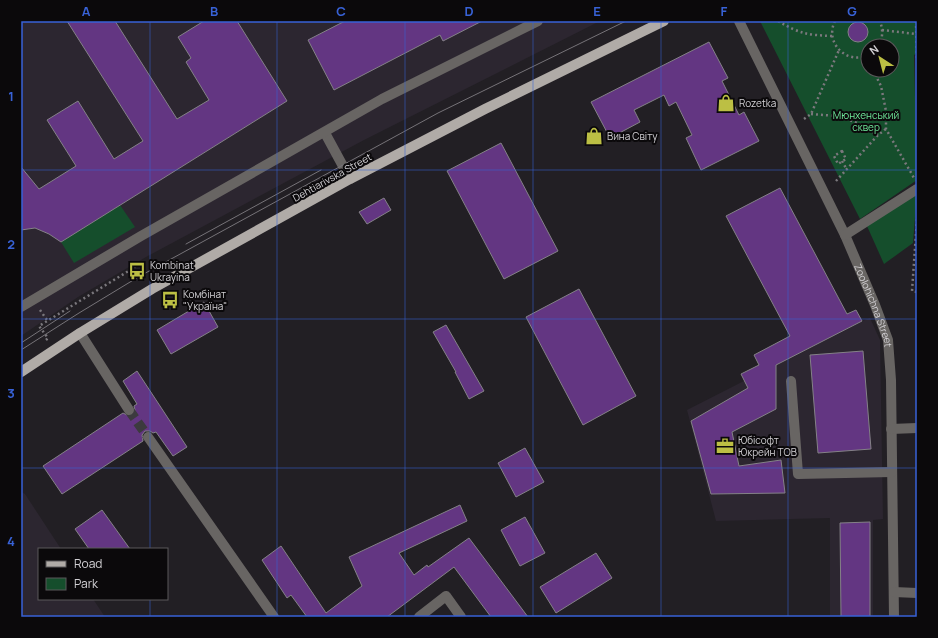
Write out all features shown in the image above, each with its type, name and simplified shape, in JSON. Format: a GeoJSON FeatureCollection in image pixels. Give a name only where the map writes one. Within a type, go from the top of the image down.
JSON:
{"type":"FeatureCollection","features":[{"type":"Feature","properties":{"kind":"main road","name":"Dehtiarivska Street"},"geometry":{"type":"LineString","coordinates":[[21,372],[80,333],[152,289],[350,180],[485,109],[664,21]]}},
{"type":"Feature","properties":{"kind":"street"},"geometry":{"type":"LineString","coordinates":[[21,307],[141,236],[382,99],[538,21]]}},
{"type":"Feature","properties":{"kind":"street","name":"Zoolohichna Street"},"geometry":{"type":"LineString","coordinates":[[740,21],[845,235],[876,304],[888,340],[891,380],[894,617]]}},
{"type":"Feature","properties":{"kind":"street"},"geometry":{"type":"LineString","coordinates":[[325,132],[350,180]]}},
{"type":"Feature","properties":{"kind":"street"},"geometry":{"type":"LineString","coordinates":[[845,235],[917,189]]}},
{"type":"Feature","properties":{"kind":"street"},"geometry":{"type":"LineString","coordinates":[[80,333],[129,410]]}},
{"type":"Feature","properties":{"kind":"street"},"geometry":{"type":"LineString","coordinates":[[791,381],[798,474],[892,472]]}},
{"type":"Feature","properties":{"kind":"street"},"geometry":{"type":"LineString","coordinates":[[891,429],[917,428]]}},
{"type":"Feature","properties":{"kind":"street"},"geometry":{"type":"LineString","coordinates":[[148,437],[274,617]]}},
{"type":"Feature","properties":{"kind":"street"},"geometry":{"type":"LineString","coordinates":[[894,592],[917,592]]}},
{"type":"Feature","properties":{"kind":"street"},"geometry":{"type":"LineString","coordinates":[[419,617],[446,596],[461,617]]}},
{"type":"Feature","properties":{"kind":"path"},"geometry":{"type":"LineString","coordinates":[[778,21],[792,29],[809,35],[832,36]]}},
{"type":"Feature","properties":{"kind":"path"},"geometry":{"type":"LineString","coordinates":[[835,21],[832,36],[836,47],[850,57],[860,58]]}},
{"type":"Feature","properties":{"kind":"path"},"geometry":{"type":"LineString","coordinates":[[880,21],[882,38]]}},
{"type":"Feature","properties":{"kind":"path"},"geometry":{"type":"LineString","coordinates":[[916,21],[917,60]]}},
{"type":"Feature","properties":{"kind":"path"},"geometry":{"type":"LineString","coordinates":[[882,30],[916,34]]}},
{"type":"Feature","properties":{"kind":"path"},"geometry":{"type":"LineString","coordinates":[[804,119],[811,114],[839,50]]}},
{"type":"Feature","properties":{"kind":"path"},"geometry":{"type":"LineString","coordinates":[[876,78],[885,104],[886,129],[917,184]]}},
{"type":"Feature","properties":{"kind":"path"},"geometry":{"type":"LineString","coordinates":[[811,114],[837,116],[856,122],[878,135]]}},
{"type":"Feature","properties":{"kind":"path"},"geometry":{"type":"LineString","coordinates":[[836,181],[878,135],[886,129]]}},
{"type":"Feature","properties":{"kind":"path"},"geometry":{"type":"LineString","coordinates":[[842,151],[846,159],[842,162],[838,164],[834,156],[842,151]]}},
{"type":"Feature","properties":{"kind":"path"},"geometry":{"type":"LineString","coordinates":[[842,162],[847,170]]}},
{"type":"Feature","properties":{"kind":"path"},"geometry":{"type":"LineString","coordinates":[[917,219],[912,291],[917,292]]}},
{"type":"Feature","properties":{"kind":"path"},"geometry":{"type":"LineString","coordinates":[[48,338],[39,326],[135,267]]}},
{"type":"Feature","properties":{"kind":"shaded area"},"geometry":{"type":"Polygon","coordinates":[[[21,21],[600,21],[364,140],[146,257],[78,297],[21,336],[21,21]]]}},
{"type":"Feature","properties":{"kind":"shaded area"},"geometry":{"type":"Polygon","coordinates":[[[870,318],[880,340],[883,519],[873,520],[873,617],[830,617],[830,518],[716,521],[687,410],[870,318]]]}},
{"type":"Feature","properties":{"kind":"shaded area"},"geometry":{"type":"Polygon","coordinates":[[[21,492],[25,494],[60,548],[38,548],[38,600],[94,600],[105,617],[21,617],[21,492]]]}},
{"type":"Feature","properties":{"kind":"green space","name":"Мюнхенський сквер"},"geometry":{"type":"Polygon","coordinates":[[[760,21],[917,21],[917,53],[914,55],[917,180],[860,219],[760,21]]]}},
{"type":"Feature","properties":{"kind":"green space"},"geometry":{"type":"Polygon","coordinates":[[[917,192],[913,243],[884,264],[867,226],[917,192]]]}},
{"type":"Feature","properties":{"kind":"green space"},"geometry":{"type":"Polygon","coordinates":[[[120,205],[135,227],[74,263],[61,242],[120,205]]]}},
{"type":"Feature","properties":{"kind":"building"},"geometry":{"type":"Polygon","coordinates":[[[67,21],[115,21],[177,119],[209,100],[186,62],[191,58],[178,37],[204,21],[237,21],[287,101],[61,242],[49,234],[35,228],[21,230],[21,167],[39,189],[76,166],[47,120],[78,101],[114,159],[143,141],[67,21]]]}},
{"type":"Feature","properties":{"kind":"building"},"geometry":{"type":"Polygon","coordinates":[[[345,21],[482,21],[443,41],[440,35],[334,90],[308,40],[345,21]]]}},
{"type":"Feature","properties":{"kind":"building"},"geometry":{"type":"Polygon","coordinates":[[[854,23],[862,23],[867,28],[867,36],[866,38],[860,38],[860,42],[854,41],[849,36],[849,28],[854,23]]]}},
{"type":"Feature","properties":{"kind":"building"},"geometry":{"type":"Polygon","coordinates":[[[709,42],[728,78],[722,81],[739,115],[744,112],[759,141],[701,170],[686,138],[692,135],[676,102],[669,106],[664,95],[634,110],[640,122],[610,138],[591,102],[709,42]]]}},
{"type":"Feature","properties":{"kind":"building"},"geometry":{"type":"Polygon","coordinates":[[[501,143],[558,251],[504,279],[447,171],[501,143]]]}},
{"type":"Feature","properties":{"kind":"building"},"geometry":{"type":"Polygon","coordinates":[[[780,188],[847,314],[856,310],[862,321],[776,365],[776,409],[732,432],[739,466],[781,460],[785,493],[711,494],[691,421],[748,388],[741,374],[759,365],[754,355],[790,336],[726,216],[780,188]]]}},
{"type":"Feature","properties":{"kind":"building"},"geometry":{"type":"Polygon","coordinates":[[[384,198],[391,210],[367,224],[359,212],[384,198]]]}},
{"type":"Feature","properties":{"kind":"building"},"geometry":{"type":"Polygon","coordinates":[[[579,289],[636,396],[583,425],[526,317],[579,289]]]}},
{"type":"Feature","properties":{"kind":"building"},"geometry":{"type":"Polygon","coordinates":[[[204,302],[218,327],[171,354],[157,330],[204,302]]]}},
{"type":"Feature","properties":{"kind":"building"},"geometry":{"type":"Polygon","coordinates":[[[446,325],[484,391],[469,399],[456,372],[433,332],[446,325]]]}},
{"type":"Feature","properties":{"kind":"building"},"geometry":{"type":"Polygon","coordinates":[[[863,351],[871,449],[818,453],[810,355],[863,351]]]}},
{"type":"Feature","properties":{"kind":"building"},"geometry":{"type":"Polygon","coordinates":[[[137,371],[187,447],[173,456],[156,432],[153,433],[150,431],[145,431],[142,435],[143,441],[62,494],[43,466],[123,413],[129,416],[133,415],[135,410],[134,406],[137,404],[123,381],[137,371]]]}},
{"type":"Feature","properties":{"kind":"building"},"geometry":{"type":"Polygon","coordinates":[[[525,448],[544,482],[516,497],[498,463],[525,448]]]}},
{"type":"Feature","properties":{"kind":"building"},"geometry":{"type":"Polygon","coordinates":[[[460,505],[467,521],[399,553],[414,575],[469,538],[528,617],[491,617],[454,567],[387,617],[307,617],[291,595],[287,598],[262,560],[281,546],[326,613],[362,586],[349,557],[460,505]]]}},
{"type":"Feature","properties":{"kind":"building"},"geometry":{"type":"Polygon","coordinates":[[[102,510],[129,548],[88,548],[75,529],[102,510]]]}},
{"type":"Feature","properties":{"kind":"building"},"geometry":{"type":"Polygon","coordinates":[[[525,517],[545,553],[520,566],[501,530],[525,517]]]}},
{"type":"Feature","properties":{"kind":"building"},"geometry":{"type":"Polygon","coordinates":[[[870,522],[870,617],[841,617],[840,523],[870,522]]]}},
{"type":"Feature","properties":{"kind":"building"},"geometry":{"type":"Polygon","coordinates":[[[596,553],[612,578],[556,613],[540,587],[596,553]]]}},
{"type":"Feature","properties":{"kind":"tunnel"},"geometry":{"type":"LineString","coordinates":[[129,410],[148,437]]}},
{"type":"Feature","properties":{"kind":"tram line"},"geometry":{"type":"LineString","coordinates":[[21,350],[140,276],[438,113],[626,21]]}},
{"type":"Feature","properties":{"kind":"tram line"},"geometry":{"type":"LineString","coordinates":[[186,244],[321,170]]}},
{"type":"Feature","properties":{"kind":"tram line"},"geometry":{"type":"LineString","coordinates":[[21,343],[70,311]]}},
{"type":"Feature","properties":{"kind":"place","name":"Rozetka"},"geometry":{"type":"Point","coordinates":[726,103]}},
{"type":"Feature","properties":{"kind":"place","name":"Вина Світу"},"geometry":{"type":"Point","coordinates":[594,136]}},
{"type":"Feature","properties":{"kind":"place","name":"Kombinat Ukrayina"},"geometry":{"type":"Point","coordinates":[137,271]}},
{"type":"Feature","properties":{"kind":"place","name":"Комбінат \"Україна\""},"geometry":{"type":"Point","coordinates":[170,300]}},
{"type":"Feature","properties":{"kind":"place","name":"Юбісофт Юкрейн ТОВ"},"geometry":{"type":"Point","coordinates":[725,446]}}]}
